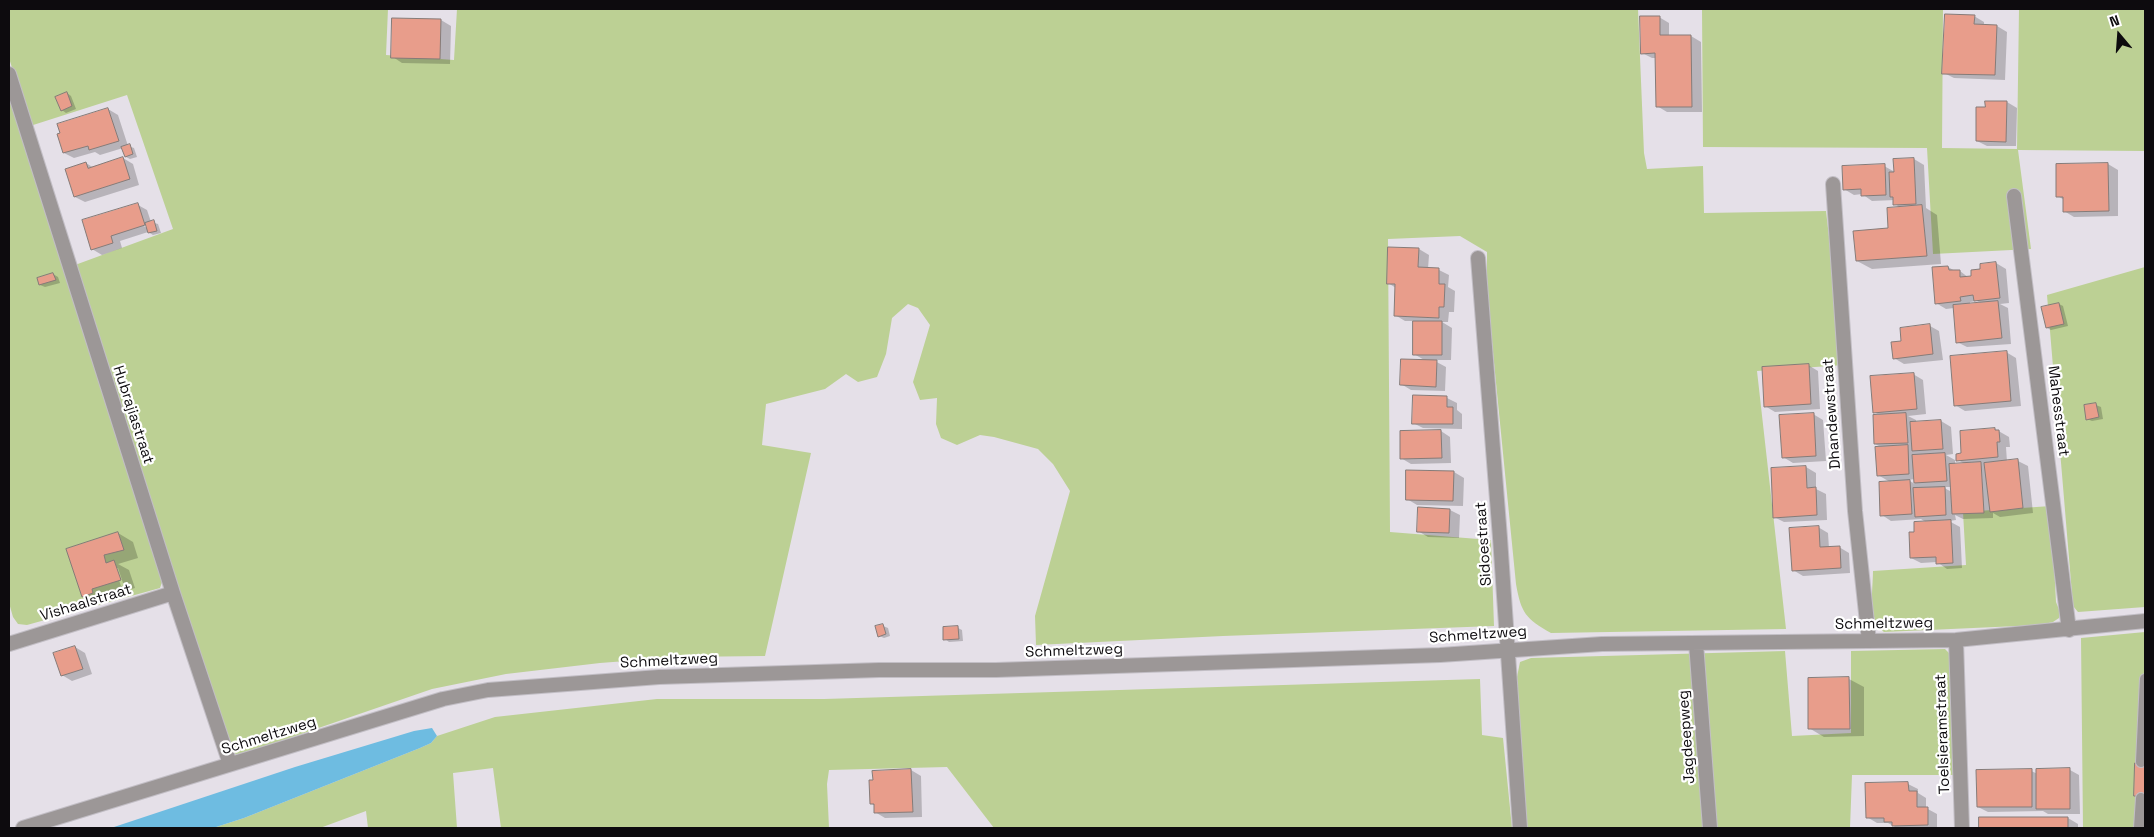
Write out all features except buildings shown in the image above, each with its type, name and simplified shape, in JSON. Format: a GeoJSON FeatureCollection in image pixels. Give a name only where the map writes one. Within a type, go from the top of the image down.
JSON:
{"type":"FeatureCollection","features":[{"type":"Feature","properties":{"kind":"street","name":"Hubrajiastraat"},"geometry":{"type":"LineString","coordinates":[[9,74],[172,593],[230,764]]}},
{"type":"Feature","properties":{"kind":"street","name":"Dhandewstraat"},"geometry":{"type":"LineString","coordinates":[[1833,184],[1855,512],[1869,642]]}},
{"type":"Feature","properties":{"kind":"street","name":"Mahesstraat"},"geometry":{"type":"LineString","coordinates":[[2014,196],[2069,630]]}},
{"type":"Feature","properties":{"kind":"street","name":"Sidoestraat"},"geometry":{"type":"LineString","coordinates":[[1478,258],[1520,828]]}},
{"type":"Feature","properties":{"kind":"street","name":"Vishaalstraat"},"geometry":{"type":"LineString","coordinates":[[10,640],[172,593]]}},
{"type":"Feature","properties":{"kind":"street","name":"Schmeltzweg"},"geometry":{"type":"LineString","coordinates":[[23,828],[443,699],[488,690],[659,677],[916,669],[996,670],[1440,655],[1506,649],[1602,644],[1956,640],[2069,630],[2145,620]]}},
{"type":"Feature","properties":{"kind":"street","name":"Toelsieramstraat"},"geometry":{"type":"LineString","coordinates":[[1956,640],[1962,828]]}},
{"type":"Feature","properties":{"kind":"street","name":"Jagdeepweg"},"geometry":{"type":"LineString","coordinates":[[1696,643],[1710,828]]}},
{"type":"Feature","properties":{"kind":"lane"},"geometry":{"type":"LineString","coordinates":[[2141,762],[2145,679]]}},
{"type":"Feature","properties":{"kind":"lane"},"geometry":{"type":"LineString","coordinates":[[2139,828],[2141,798]]}},
{"type":"Feature","properties":{"kind":"green space"},"geometry":{"type":"Polygon","coordinates":[[[9,9],[388,9],[386,55],[454,60],[457,9],[1638,9],[1644,153],[1647,169],[1703,166],[1704,213],[1826,211],[1844,365],[1757,371],[1786,629],[1551,633],[1530,619],[1520,602],[1516,584],[1487,292],[1487,252],[1460,236],[1388,239],[1390,532],[1491,540],[1494,626],[1036,645],[1035,616],[1070,491],[1053,464],[1038,449],[980,435],[957,445],[941,438],[936,424],[937,398],[920,400],[913,382],[930,325],[918,308],[908,304],[892,318],[886,354],[877,377],[858,382],[846,374],[825,389],[766,404],[762,445],[811,453],[765,656],[678,657],[600,663],[506,674],[432,689],[240,755],[233,753],[229,747],[75,265],[173,229],[127,95],[30,126],[9,58],[9,9]]]}},
{"type":"Feature","properties":{"kind":"green space"},"geometry":{"type":"Polygon","coordinates":[[[1702,9],[1943,9],[1942,148],[2017,149],[2019,9],[2145,9],[2145,151],[2018,150],[2031,249],[1933,254],[1927,148],[1703,147],[1702,9]]]}},
{"type":"Feature","properties":{"kind":"green space"},"geometry":{"type":"Polygon","coordinates":[[[9,90],[162,582],[160,588],[27,625],[18,624],[13,617],[9,603],[9,90]]]}},
{"type":"Feature","properties":{"kind":"green space"},"geometry":{"type":"Polygon","coordinates":[[[2145,267],[2145,607],[2078,612],[2073,606],[2047,295],[2145,267]]]}},
{"type":"Feature","properties":{"kind":"green space"},"geometry":{"type":"Polygon","coordinates":[[[2051,506],[2056,602],[2060,612],[2059,618],[2053,622],[2040,625],[1884,632],[1879,627],[1875,620],[1872,604],[1873,571],[1966,565],[1963,512],[2051,506]]]}},
{"type":"Feature","properties":{"kind":"green space"},"geometry":{"type":"Polygon","coordinates":[[[2145,632],[2145,725],[2138,828],[2083,828],[2081,638],[2145,632]]]}},
{"type":"Feature","properties":{"kind":"green space"},"geometry":{"type":"Polygon","coordinates":[[[1945,649],[1950,654],[1953,775],[1852,775],[1850,828],[1527,828],[1516,682],[1520,662],[1531,658],[1785,651],[1792,736],[1851,733],[1851,651],[1945,649]]]}},
{"type":"Feature","properties":{"kind":"green space"},"geometry":{"type":"Polygon","coordinates":[[[1480,679],[1482,735],[1503,738],[1512,828],[994,828],[947,767],[829,770],[827,784],[829,828],[501,828],[493,768],[453,773],[457,828],[368,828],[366,811],[320,828],[213,828],[244,818],[420,748],[431,743],[437,736],[495,717],[657,699],[824,699],[1480,679]]]}},
{"type":"Feature","properties":{"kind":"water"},"geometry":{"type":"Polygon","coordinates":[[[432,728],[437,736],[431,743],[244,818],[213,828],[111,828],[295,767],[414,731],[432,728]]]}}]}
